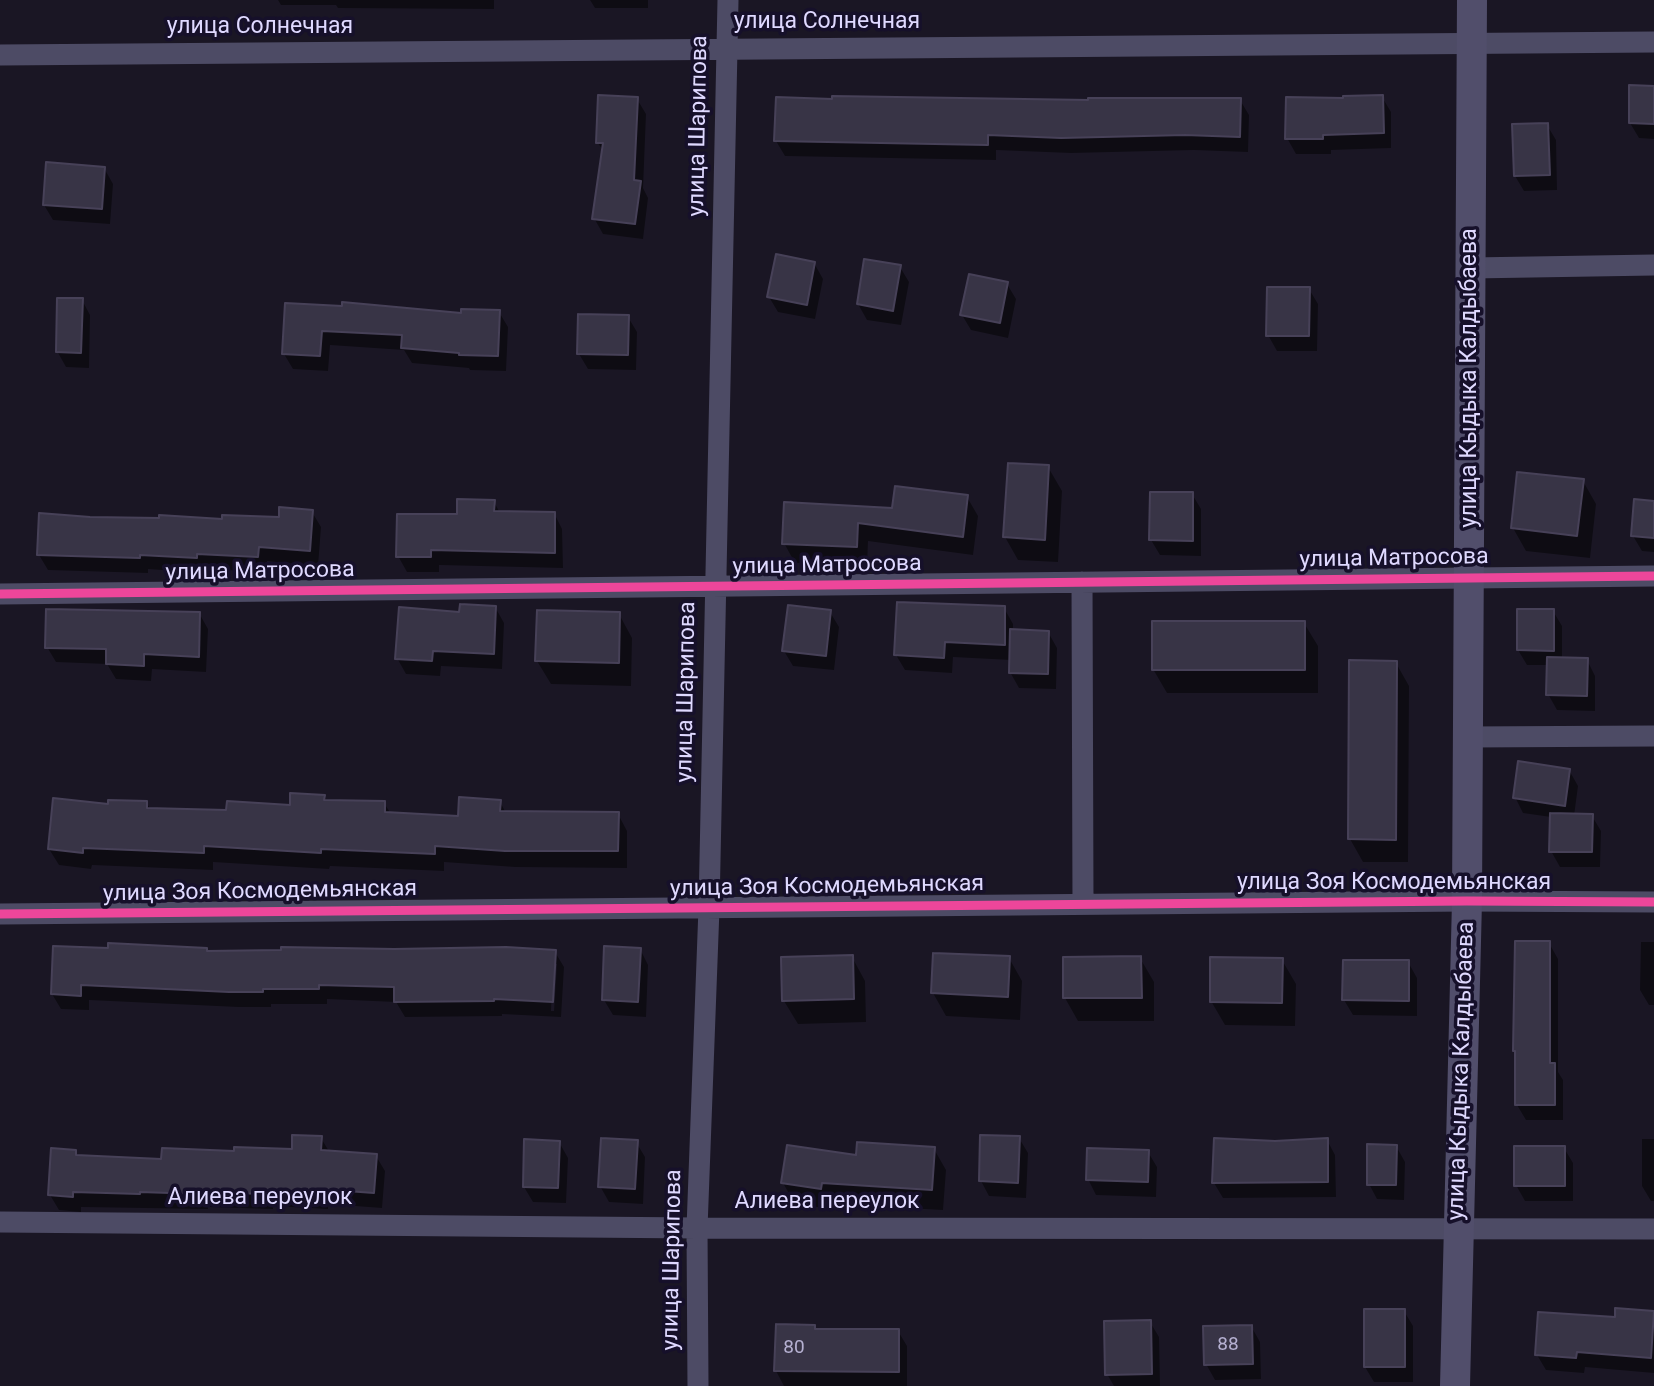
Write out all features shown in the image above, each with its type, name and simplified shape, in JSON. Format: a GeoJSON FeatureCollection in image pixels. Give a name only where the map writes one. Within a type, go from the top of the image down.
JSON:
{"type":"FeatureCollection","features":[{"type":"Feature","properties":{"kind":"street","name":"улица Шарипова"},"geometry":{"type":"LineString","coordinates":[[698,1386],[697,1228],[709,908],[728,0]]}},
{"type":"Feature","properties":{"kind":"street","name":"улица Кыдыка Калдыбаева"},"geometry":{"type":"LineString","coordinates":[[1455,1386],[1467,901],[1472,0]]}},
{"type":"Feature","properties":{"kind":"street","name":"улица Солнечная"},"geometry":{"type":"LineString","coordinates":[[0,55],[1654,42]]}},
{"type":"Feature","properties":{"kind":"street"},"geometry":{"type":"LineString","coordinates":[[1471,268],[1654,265]]}},
{"type":"Feature","properties":{"kind":"street","name":"улица Матросова"},"geometry":{"type":"LineString","coordinates":[[0,594],[1654,576]]}},
{"type":"Feature","properties":{"kind":"street"},"geometry":{"type":"LineString","coordinates":[[1082,582],[1083,904]]}},
{"type":"Feature","properties":{"kind":"street"},"geometry":{"type":"LineString","coordinates":[[1468,737],[1654,736]]}},
{"type":"Feature","properties":{"kind":"street","name":"улица Зоя Космодемьянская"},"geometry":{"type":"LineString","coordinates":[[0,914],[1467,901],[1654,902]]}},
{"type":"Feature","properties":{"kind":"street","name":"Алиева переулок"},"geometry":{"type":"LineString","coordinates":[[0,1222],[697,1228],[1654,1229]]}},
{"type":"Feature","properties":{"kind":"building"},"geometry":{"type":"Polygon","coordinates":[[[1629,85],[1654,86],[1654,124],[1629,123],[1629,85]]]}},
{"type":"Feature","properties":{"kind":"building"},"geometry":{"type":"Polygon","coordinates":[[[598,95],[638,97],[634,180],[641,181],[635,224],[592,219],[603,143],[596,143],[598,95]]]}},
{"type":"Feature","properties":{"kind":"building"},"geometry":{"type":"Polygon","coordinates":[[[1383,95],[1384,133],[1323,135],[1323,139],[1285,139],[1286,97],[1343,98],[1383,95]]]}},
{"type":"Feature","properties":{"kind":"building"},"geometry":{"type":"Polygon","coordinates":[[[832,96],[1088,100],[1241,98],[1240,137],[1185,135],[1061,138],[988,135],[988,145],[774,141],[776,97],[832,99],[832,96]]]}},
{"type":"Feature","properties":{"kind":"building"},"geometry":{"type":"Polygon","coordinates":[[[1548,123],[1550,175],[1514,176],[1512,124],[1548,123]]]}},
{"type":"Feature","properties":{"kind":"building"},"geometry":{"type":"Polygon","coordinates":[[[46,162],[105,167],[102,209],[43,205],[46,162]]]}},
{"type":"Feature","properties":{"kind":"building"},"geometry":{"type":"Polygon","coordinates":[[[776,254],[815,262],[807,305],[767,297],[776,254]]]}},
{"type":"Feature","properties":{"kind":"building"},"geometry":{"type":"Polygon","coordinates":[[[864,259],[901,265],[893,311],[857,304],[864,259]]]}},
{"type":"Feature","properties":{"kind":"building"},"geometry":{"type":"Polygon","coordinates":[[[969,274],[1008,282],[1000,323],[960,315],[969,274]]]}},
{"type":"Feature","properties":{"kind":"building"},"geometry":{"type":"Polygon","coordinates":[[[1267,287],[1310,287],[1309,336],[1266,336],[1267,287]]]}},
{"type":"Feature","properties":{"kind":"building"},"geometry":{"type":"Polygon","coordinates":[[[57,298],[83,298],[81,353],[56,352],[57,298]]]}},
{"type":"Feature","properties":{"kind":"building"},"geometry":{"type":"Polygon","coordinates":[[[342,302],[461,313],[461,309],[500,310],[498,356],[459,355],[401,348],[402,335],[322,331],[320,356],[282,354],[285,303],[342,306],[342,302]]]}},
{"type":"Feature","properties":{"kind":"building"},"geometry":{"type":"Polygon","coordinates":[[[578,314],[629,315],[628,355],[577,354],[578,314]]]}},
{"type":"Feature","properties":{"kind":"building"},"geometry":{"type":"Polygon","coordinates":[[[1008,463],[1049,465],[1045,540],[1003,537],[1008,463]]]}},
{"type":"Feature","properties":{"kind":"building"},"geometry":{"type":"Polygon","coordinates":[[[1517,472],[1584,479],[1577,536],[1511,528],[1517,472]]]}},
{"type":"Feature","properties":{"kind":"building"},"geometry":{"type":"Polygon","coordinates":[[[895,486],[968,495],[963,537],[858,523],[857,547],[782,544],[784,502],[892,508],[895,486]]]}},
{"type":"Feature","properties":{"kind":"building"},"geometry":{"type":"Polygon","coordinates":[[[1150,492],[1193,492],[1193,541],[1149,540],[1150,492]]]}},
{"type":"Feature","properties":{"kind":"building"},"geometry":{"type":"Polygon","coordinates":[[[457,499],[495,500],[494,511],[555,512],[555,553],[431,550],[431,557],[396,557],[397,514],[457,514],[457,499]]]}},
{"type":"Feature","properties":{"kind":"building"},"geometry":{"type":"Polygon","coordinates":[[[1634,499],[1654,501],[1654,538],[1631,536],[1634,499]]]}},
{"type":"Feature","properties":{"kind":"building"},"geometry":{"type":"Polygon","coordinates":[[[279,507],[313,510],[310,551],[259,547],[258,557],[197,554],[197,558],[37,555],[39,513],[90,517],[159,518],[159,515],[222,519],[222,515],[279,517],[279,507]]]}},
{"type":"Feature","properties":{"kind":"building"},"geometry":{"type":"Polygon","coordinates":[[[897,602],[1005,606],[1005,645],[945,642],[944,658],[894,655],[897,602]]]}},
{"type":"Feature","properties":{"kind":"building"},"geometry":{"type":"Polygon","coordinates":[[[460,604],[496,606],[494,654],[433,651],[432,661],[395,659],[399,607],[459,612],[460,604]]]}},
{"type":"Feature","properties":{"kind":"building"},"geometry":{"type":"Polygon","coordinates":[[[788,605],[831,610],[826,656],[782,651],[788,605]]]}},
{"type":"Feature","properties":{"kind":"building"},"geometry":{"type":"Polygon","coordinates":[[[46,609],[200,612],[199,657],[144,654],[144,666],[106,664],[106,649],[45,648],[46,609]]]}},
{"type":"Feature","properties":{"kind":"building"},"geometry":{"type":"Polygon","coordinates":[[[1517,609],[1554,609],[1554,651],[1517,650],[1517,609]]]}},
{"type":"Feature","properties":{"kind":"building"},"geometry":{"type":"Polygon","coordinates":[[[537,610],[620,612],[619,663],[535,661],[537,610]]]}},
{"type":"Feature","properties":{"kind":"building"},"geometry":{"type":"Polygon","coordinates":[[[1152,621],[1305,621],[1305,670],[1152,670],[1152,621]]]}},
{"type":"Feature","properties":{"kind":"building"},"geometry":{"type":"Polygon","coordinates":[[[1010,629],[1049,631],[1048,674],[1009,673],[1010,629]]]}},
{"type":"Feature","properties":{"kind":"building"},"geometry":{"type":"Polygon","coordinates":[[[1547,657],[1588,658],[1587,696],[1546,695],[1547,657]]]}},
{"type":"Feature","properties":{"kind":"building"},"geometry":{"type":"Polygon","coordinates":[[[1349,660],[1397,661],[1396,840],[1348,839],[1349,660]]]}},
{"type":"Feature","properties":{"kind":"building"},"geometry":{"type":"Polygon","coordinates":[[[1518,761],[1570,769],[1565,806],[1513,798],[1518,761]]]}},
{"type":"Feature","properties":{"kind":"building"},"geometry":{"type":"Polygon","coordinates":[[[290,793],[325,795],[324,800],[385,801],[385,812],[458,816],[459,797],[501,800],[500,811],[619,812],[618,851],[505,851],[435,846],[435,854],[321,849],[321,853],[204,846],[204,853],[83,848],[83,853],[48,849],[53,798],[108,804],[108,800],[147,801],[147,808],[226,810],[227,801],[290,805],[290,793]]]}},
{"type":"Feature","properties":{"kind":"building"},"geometry":{"type":"Polygon","coordinates":[[[1550,813],[1593,814],[1592,852],[1549,852],[1550,813]]]}},
{"type":"Feature","properties":{"kind":"building"},"geometry":{"type":"Polygon","coordinates":[[[1515,941],[1550,941],[1550,1063],[1555,1063],[1555,1105],[1515,1105],[1515,941]]]}},
{"type":"Feature","properties":{"kind":"building"},"geometry":{"type":"Polygon","coordinates":[[[108,943],[207,948],[207,951],[281,950],[281,947],[506,947],[556,950],[553,1002],[494,999],[394,1002],[394,987],[319,985],[319,989],[229,992],[81,985],[81,996],[51,994],[53,946],[108,948],[108,943]]]}},
{"type":"Feature","properties":{"kind":"building"},"geometry":{"type":"Polygon","coordinates":[[[604,946],[641,948],[638,1002],[602,1000],[604,946]]]}},
{"type":"Feature","properties":{"kind":"building"},"geometry":{"type":"Polygon","coordinates":[[[933,953],[1010,956],[1008,997],[931,993],[933,953]]]}},
{"type":"Feature","properties":{"kind":"building"},"geometry":{"type":"Polygon","coordinates":[[[853,955],[854,999],[782,1001],[781,957],[853,955]]]}},
{"type":"Feature","properties":{"kind":"building"},"geometry":{"type":"Polygon","coordinates":[[[1141,956],[1142,998],[1063,998],[1063,957],[1141,956]]]}},
{"type":"Feature","properties":{"kind":"building"},"geometry":{"type":"Polygon","coordinates":[[[1210,957],[1283,958],[1282,1003],[1210,1002],[1210,957]]]}},
{"type":"Feature","properties":{"kind":"building"},"geometry":{"type":"Polygon","coordinates":[[[1343,960],[1409,960],[1409,1001],[1342,1000],[1343,960]]]}},
{"type":"Feature","properties":{"kind":"building"},"geometry":{"type":"Polygon","coordinates":[[[292,1135],[322,1136],[321,1150],[377,1154],[374,1193],[320,1189],[320,1194],[73,1192],[73,1197],[48,1195],[51,1148],[76,1150],[76,1155],[161,1159],[162,1148],[234,1151],[234,1147],[292,1149],[292,1135]]]}},
{"type":"Feature","properties":{"kind":"building"},"geometry":{"type":"Polygon","coordinates":[[[980,1135],[1020,1136],[1018,1183],[979,1181],[980,1135]]]}},
{"type":"Feature","properties":{"kind":"building"},"geometry":{"type":"Polygon","coordinates":[[[601,1138],[638,1140],[635,1189],[598,1187],[601,1138]]]}},
{"type":"Feature","properties":{"kind":"building"},"geometry":{"type":"Polygon","coordinates":[[[1214,1138],[1275,1141],[1328,1138],[1328,1182],[1212,1183],[1214,1138]]]}},
{"type":"Feature","properties":{"kind":"building"},"geometry":{"type":"Polygon","coordinates":[[[524,1139],[560,1141],[558,1188],[523,1187],[524,1139]]]}},
{"type":"Feature","properties":{"kind":"building"},"geometry":{"type":"Polygon","coordinates":[[[857,1142],[935,1147],[932,1190],[822,1183],[821,1189],[781,1183],[787,1145],[856,1155],[857,1142]]]}},
{"type":"Feature","properties":{"kind":"building"},"geometry":{"type":"Polygon","coordinates":[[[1367,1144],[1397,1145],[1396,1185],[1367,1185],[1367,1144]]]}},
{"type":"Feature","properties":{"kind":"building"},"geometry":{"type":"Polygon","coordinates":[[[1514,1146],[1565,1146],[1565,1186],[1514,1186],[1514,1146]]]}},
{"type":"Feature","properties":{"kind":"building"},"geometry":{"type":"Polygon","coordinates":[[[1087,1148],[1149,1150],[1148,1182],[1086,1180],[1087,1148]]]}},
{"type":"Feature","properties":{"kind":"building"},"geometry":{"type":"Polygon","coordinates":[[[1615,1308],[1654,1311],[1651,1358],[1577,1352],[1576,1358],[1535,1355],[1538,1312],[1615,1317],[1615,1308]]]}},
{"type":"Feature","properties":{"kind":"building"},"geometry":{"type":"Polygon","coordinates":[[[1364,1309],[1405,1309],[1405,1367],[1364,1367],[1364,1309]]]}},
{"type":"Feature","properties":{"kind":"building"},"geometry":{"type":"Polygon","coordinates":[[[1151,1320],[1152,1374],[1105,1375],[1104,1321],[1151,1320]]]}},
{"type":"Feature","properties":{"kind":"building"},"geometry":{"type":"Polygon","coordinates":[[[776,1324],[815,1325],[815,1329],[899,1329],[899,1372],[774,1371],[776,1324]]]}},
{"type":"Feature","properties":{"kind":"building"},"geometry":{"type":"Polygon","coordinates":[[[1252,1325],[1253,1364],[1204,1365],[1203,1326],[1252,1325]]]}},
{"type":"Feature","properties":{"kind":"cycle path"},"geometry":{"type":"LineString","coordinates":[[0,594],[1654,576]]}},
{"type":"Feature","properties":{"kind":"cycle path"},"geometry":{"type":"LineString","coordinates":[[0,914],[1467,901],[1654,902]]}}]}
